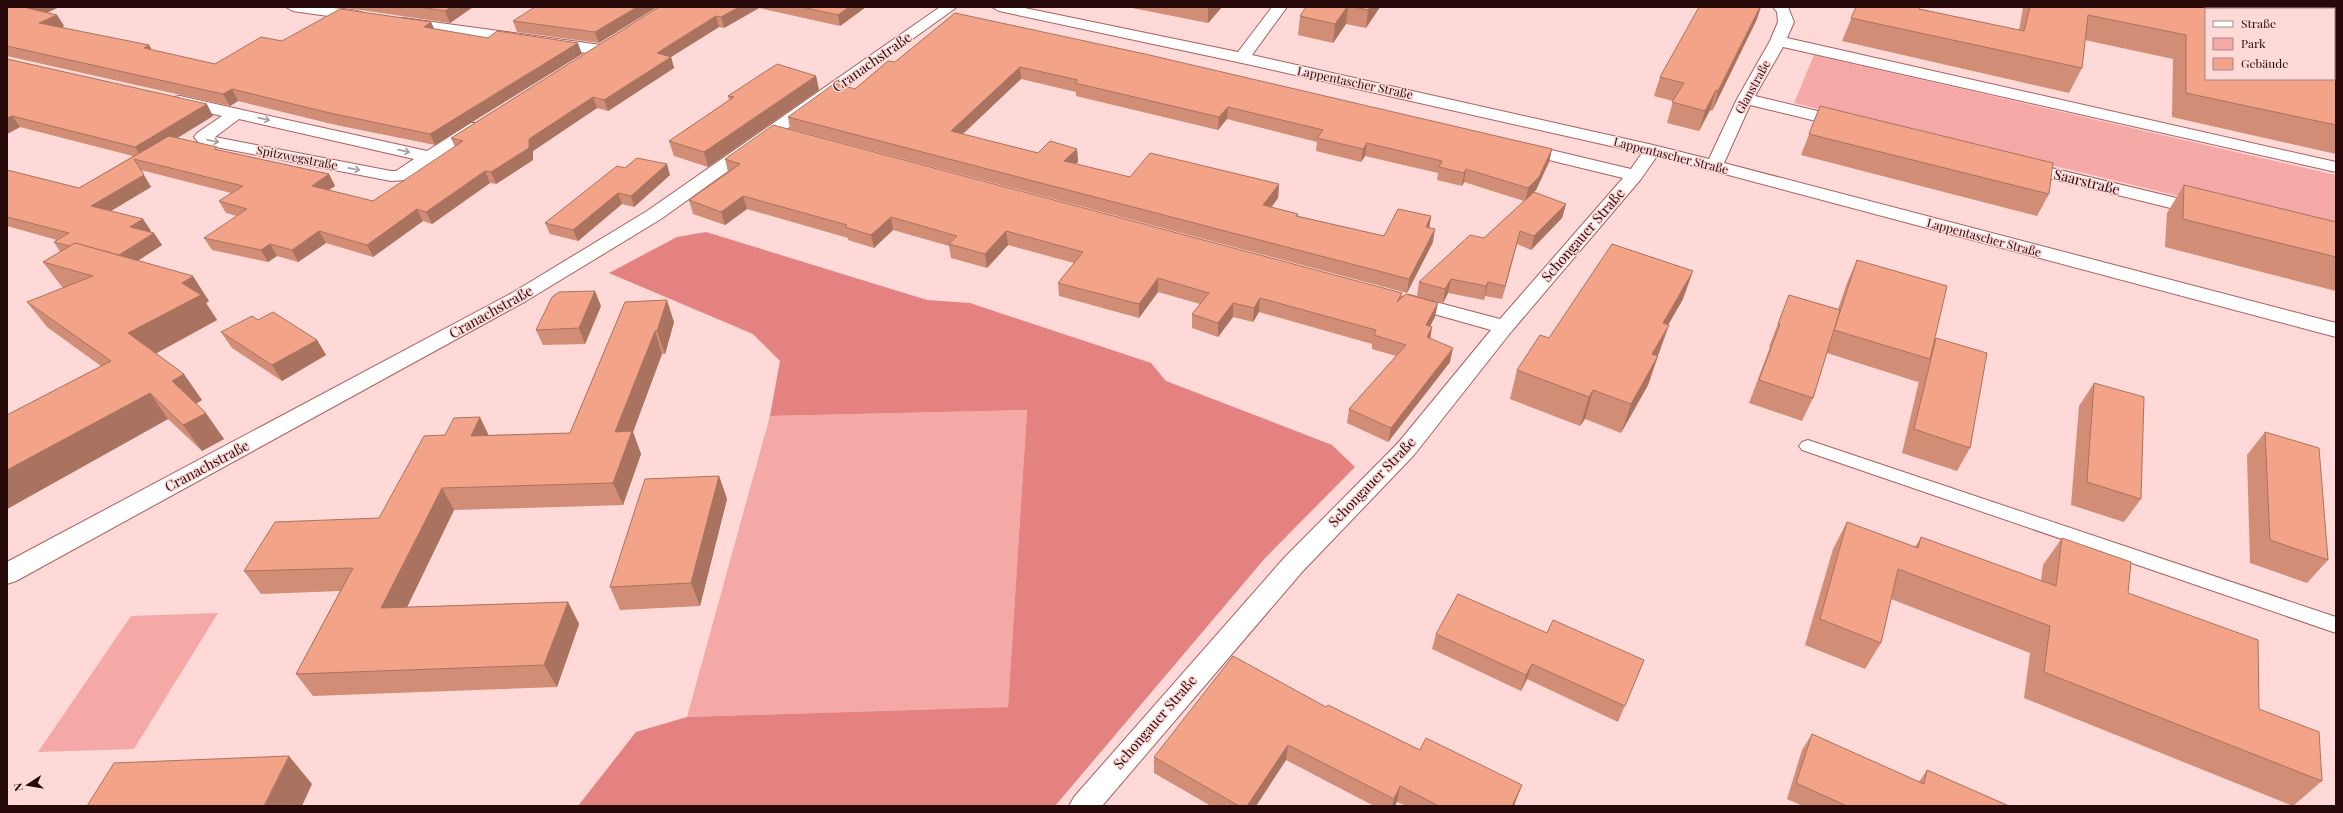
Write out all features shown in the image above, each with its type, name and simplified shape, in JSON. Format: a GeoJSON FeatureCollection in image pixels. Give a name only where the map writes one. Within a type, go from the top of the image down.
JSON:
{"type":"FeatureCollection","features":[{"type":"Feature","properties":{"kind":"street"},"geometry":{"type":"LineString","coordinates":[[293,7],[383,20],[607,46],[581,63]]}},
{"type":"Feature","properties":{"kind":"street","name":"Lappentascher Straße"},"geometry":{"type":"LineString","coordinates":[[999,7],[1242,58],[1653,150],[2336,330]]}},
{"type":"Feature","properties":{"kind":"street"},"geometry":{"type":"LineString","coordinates":[[1242,58],[1280,7]]}},
{"type":"Feature","properties":{"kind":"street","name":"Glanstraße"},"geometry":{"type":"LineString","coordinates":[[1714,167],[1745,99],[1778,41],[1786,22],[1784,11],[1780,7]]}},
{"type":"Feature","properties":{"kind":"street","name":"Cranachstraße"},"geometry":{"type":"LineString","coordinates":[[7,574],[571,267],[654,216],[772,132],[951,12]]}},
{"type":"Feature","properties":{"kind":"street"},"geometry":{"type":"LineString","coordinates":[[1778,41],[2336,167]]}},
{"type":"Feature","properties":{"kind":"street"},"geometry":{"type":"LineString","coordinates":[[161,97],[428,157]]}},
{"type":"Feature","properties":{"kind":"street"},"geometry":{"type":"LineString","coordinates":[[1745,99],[1860,127]]}},
{"type":"Feature","properties":{"kind":"street","name":"Spitzwegstraße"},"geometry":{"type":"LineString","coordinates":[[237,113],[203,137],[206,140],[391,176],[400,176],[488,120]]}},
{"type":"Feature","properties":{"kind":"street"},"geometry":{"type":"LineString","coordinates":[[772,132],[795,138]]}},
{"type":"Feature","properties":{"kind":"street","name":"Lappentascher Straße"},"geometry":{"type":"LineString","coordinates":[[1510,146],[1635,175]]}},
{"type":"Feature","properties":{"kind":"street","name":"Schongauer Straße"},"geometry":{"type":"LineString","coordinates":[[1084,806],[1293,565],[1406,449],[1504,327],[1635,175],[1653,150]]}},
{"type":"Feature","properties":{"kind":"street","name":"Saarstraße"},"geometry":{"type":"LineString","coordinates":[[2006,162],[2221,214]]}},
{"type":"Feature","properties":{"kind":"street"},"geometry":{"type":"LineString","coordinates":[[1388,296],[1504,327]]}},
{"type":"Feature","properties":{"kind":"lane"},"geometry":{"type":"LineString","coordinates":[[1808,446],[2336,625]]}},
{"type":"Feature","properties":{"kind":"green space"},"geometry":{"type":"Polygon","coordinates":[[[1814,55],[2336,175],[2336,234],[1794,103],[1814,55]]]}},
{"type":"Feature","properties":{"kind":"green space"},"geometry":{"type":"Polygon","coordinates":[[[1027,410],[1008,707],[687,717],[770,416],[1027,410]]]}},
{"type":"Feature","properties":{"kind":"green space"},"geometry":{"type":"Polygon","coordinates":[[[218,613],[134,749],[38,752],[131,616],[218,613]]]}},
{"type":"Feature","properties":{"kind":"shaded area"},"geometry":{"type":"Polygon","coordinates":[[[706,232],[927,300],[970,303],[1151,363],[1166,381],[1332,445],[1355,467],[1266,557],[1055,806],[578,806],[636,732],[687,717],[1008,707],[1027,410],[770,416],[780,361],[753,334],[609,273],[677,237],[706,232]]]}},
{"type":"Feature","properties":{"kind":"building"},"geometry":{"type":"Polygon","coordinates":[[[7,7],[29,7],[27,8],[57,15],[39,23],[149,45],[144,48],[215,64],[261,37],[282,41],[340,9],[431,22],[424,27],[488,38],[497,31],[578,43],[430,134],[330,113],[232,89],[223,94],[7,46],[7,7]]]}},
{"type":"Feature","properties":{"kind":"building"},"geometry":{"type":"Polygon","coordinates":[[[420,7],[451,7],[445,11],[420,7]]]}},
{"type":"Feature","properties":{"kind":"building"},"geometry":{"type":"Polygon","coordinates":[[[535,7],[637,7],[595,32],[513,21],[535,7]]]}},
{"type":"Feature","properties":{"kind":"building"},"geometry":{"type":"Polygon","coordinates":[[[659,7],[739,7],[721,17],[716,16],[657,53],[671,57],[604,100],[593,97],[529,139],[529,148],[491,172],[485,171],[426,212],[417,209],[367,245],[319,231],[292,250],[270,244],[261,250],[204,238],[247,209],[219,201],[243,186],[134,159],[144,175],[91,206],[143,219],[130,227],[154,233],[119,255],[75,243],[70,246],[54,242],[69,233],[7,217],[7,170],[79,188],[169,136],[217,147],[214,149],[329,174],[312,186],[373,201],[463,141],[451,138],[659,7]]]}},
{"type":"Feature","properties":{"kind":"building"},"geometry":{"type":"Polygon","coordinates":[[[802,7],[849,7],[838,15],[802,7]]]}},
{"type":"Feature","properties":{"kind":"building"},"geometry":{"type":"Polygon","coordinates":[[[1306,7],[1347,7],[1335,24],[1300,16],[1306,7]]]}},
{"type":"Feature","properties":{"kind":"building"},"geometry":{"type":"Polygon","coordinates":[[[1354,7],[1370,7],[1368,10],[1354,7]]]}},
{"type":"Feature","properties":{"kind":"building"},"geometry":{"type":"Polygon","coordinates":[[[1699,7],[1760,7],[1718,91],[1716,90],[1705,111],[1672,102],[1684,83],[1660,77],[1699,7]]]}},
{"type":"Feature","properties":{"kind":"building"},"geometry":{"type":"Polygon","coordinates":[[[1856,7],[1920,7],[1919,9],[2024,31],[2030,7],[2336,7],[2336,125],[2186,93],[2186,35],[2088,15],[2082,68],[1851,18],[1856,7]]]}},
{"type":"Feature","properties":{"kind":"building"},"geometry":{"type":"Polygon","coordinates":[[[955,13],[1145,54],[1552,149],[1539,177],[1528,188],[1466,169],[1464,173],[1439,167],[1442,161],[1367,143],[1363,149],[1317,138],[1323,130],[1228,107],[1219,117],[1075,83],[1078,80],[1020,67],[951,131],[1038,153],[1050,141],[1077,149],[1064,161],[1130,177],[1150,153],[1279,184],[1263,205],[1298,214],[1296,216],[1384,236],[1398,209],[1431,216],[1426,227],[1435,229],[1409,279],[788,117],[835,83],[855,89],[888,61],[895,62],[955,13]]]}},
{"type":"Feature","properties":{"kind":"building"},"geometry":{"type":"Polygon","coordinates":[[[7,59],[207,104],[135,147],[12,116],[7,118],[7,59]]]}},
{"type":"Feature","properties":{"kind":"building"},"geometry":{"type":"Polygon","coordinates":[[[777,64],[816,76],[704,152],[669,141],[734,97],[728,96],[777,64]]]}},
{"type":"Feature","properties":{"kind":"building"},"geometry":{"type":"Polygon","coordinates":[[[1820,106],[2053,163],[2049,194],[1809,134],[1820,106]]]}},
{"type":"Feature","properties":{"kind":"building"},"geometry":{"type":"Polygon","coordinates":[[[773,125],[1402,293],[1397,302],[1406,294],[1438,303],[1426,325],[1432,327],[1427,337],[1453,348],[1391,428],[1349,409],[1406,345],[1374,335],[1376,330],[1260,298],[1254,308],[1233,303],[1218,323],[1192,314],[1209,293],[1158,278],[1139,304],[1058,283],[1083,252],[1006,231],[985,254],[949,244],[957,236],[891,217],[871,235],[845,227],[847,225],[743,196],[721,212],[689,200],[740,164],[725,159],[773,125]]]}},
{"type":"Feature","properties":{"kind":"building"},"geometry":{"type":"Polygon","coordinates":[[[637,158],[667,164],[631,196],[618,193],[573,230],[545,223],[617,166],[625,168],[637,158]]]}},
{"type":"Feature","properties":{"kind":"building"},"geometry":{"type":"Polygon","coordinates":[[[2184,185],[2336,222],[2336,257],[2183,219],[2184,185]]]}},
{"type":"Feature","properties":{"kind":"building"},"geometry":{"type":"Polygon","coordinates":[[[1534,192],[1566,204],[1534,236],[1520,231],[1505,286],[1488,282],[1486,286],[1451,279],[1445,289],[1419,282],[1470,235],[1484,238],[1534,192]]]}},
{"type":"Feature","properties":{"kind":"building"},"geometry":{"type":"Polygon","coordinates":[[[75,243],[193,276],[182,283],[201,295],[128,333],[184,374],[172,381],[206,413],[183,425],[150,393],[7,470],[7,415],[111,361],[27,302],[93,276],[43,262],[75,243]]]}},
{"type":"Feature","properties":{"kind":"building"},"geometry":{"type":"Polygon","coordinates":[[[1612,244],[1693,271],[1663,323],[1669,325],[1652,354],[1658,356],[1631,404],[1593,390],[1589,397],[1517,370],[1540,335],[1549,338],[1612,244]]]}},
{"type":"Feature","properties":{"kind":"building"},"geometry":{"type":"Polygon","coordinates":[[[1857,260],[1947,286],[1930,359],[1834,330],[1857,260]]]}},
{"type":"Feature","properties":{"kind":"building"},"geometry":{"type":"Polygon","coordinates":[[[595,291],[579,328],[536,330],[552,297],[559,292],[595,291]]]}},
{"type":"Feature","properties":{"kind":"building"},"geometry":{"type":"Polygon","coordinates":[[[1789,295],[1840,310],[1813,398],[1759,380],[1789,295]]]}},
{"type":"Feature","properties":{"kind":"building"},"geometry":{"type":"Polygon","coordinates":[[[667,300],[657,331],[655,331],[615,432],[632,431],[613,483],[442,488],[381,608],[568,602],[544,665],[296,674],[353,568],[244,571],[275,522],[379,518],[424,436],[445,435],[454,418],[480,417],[471,436],[570,433],[625,302],[667,300]]]}},
{"type":"Feature","properties":{"kind":"building"},"geometry":{"type":"Polygon","coordinates":[[[273,312],[317,340],[272,365],[221,332],[252,316],[258,320],[273,312]]]}},
{"type":"Feature","properties":{"kind":"building"},"geometry":{"type":"Polygon","coordinates":[[[1936,338],[1987,353],[1970,448],[1914,429],[1936,338]]]}},
{"type":"Feature","properties":{"kind":"building"},"geometry":{"type":"Polygon","coordinates":[[[2094,383],[2144,397],[2141,499],[2087,482],[2094,383]]]}},
{"type":"Feature","properties":{"kind":"building"},"geometry":{"type":"Polygon","coordinates":[[[2265,432],[2319,448],[2328,560],[2270,540],[2265,432]]]}},
{"type":"Feature","properties":{"kind":"building"},"geometry":{"type":"Polygon","coordinates":[[[719,476],[691,583],[610,587],[645,479],[719,476]]]}},
{"type":"Feature","properties":{"kind":"building"},"geometry":{"type":"Polygon","coordinates":[[[1847,522],[1918,548],[1921,537],[2056,586],[2062,538],[2131,562],[2128,593],[2258,640],[2259,709],[2319,732],[2322,781],[2044,672],[2050,626],[1898,569],[1881,643],[1820,619],[1847,522]]]}},
{"type":"Feature","properties":{"kind":"building"},"geometry":{"type":"Polygon","coordinates":[[[1458,594],[1547,633],[1553,620],[1644,660],[1625,706],[1532,664],[1526,675],[1436,634],[1458,594]]]}},
{"type":"Feature","properties":{"kind":"building"},"geometry":{"type":"Polygon","coordinates":[[[1233,656],[1326,707],[1328,705],[1420,750],[1426,738],[1522,785],[1512,806],[1439,806],[1400,786],[1394,799],[1288,745],[1247,806],[1239,806],[1154,757],[1233,656]]]}},
{"type":"Feature","properties":{"kind":"building"},"geometry":{"type":"Polygon","coordinates":[[[1812,734],[1924,784],[1927,770],[2009,806],[1847,806],[1796,783],[1812,734]]]}},
{"type":"Feature","properties":{"kind":"building"},"geometry":{"type":"Polygon","coordinates":[[[289,756],[264,806],[87,806],[114,763],[289,756]]]}}]}
